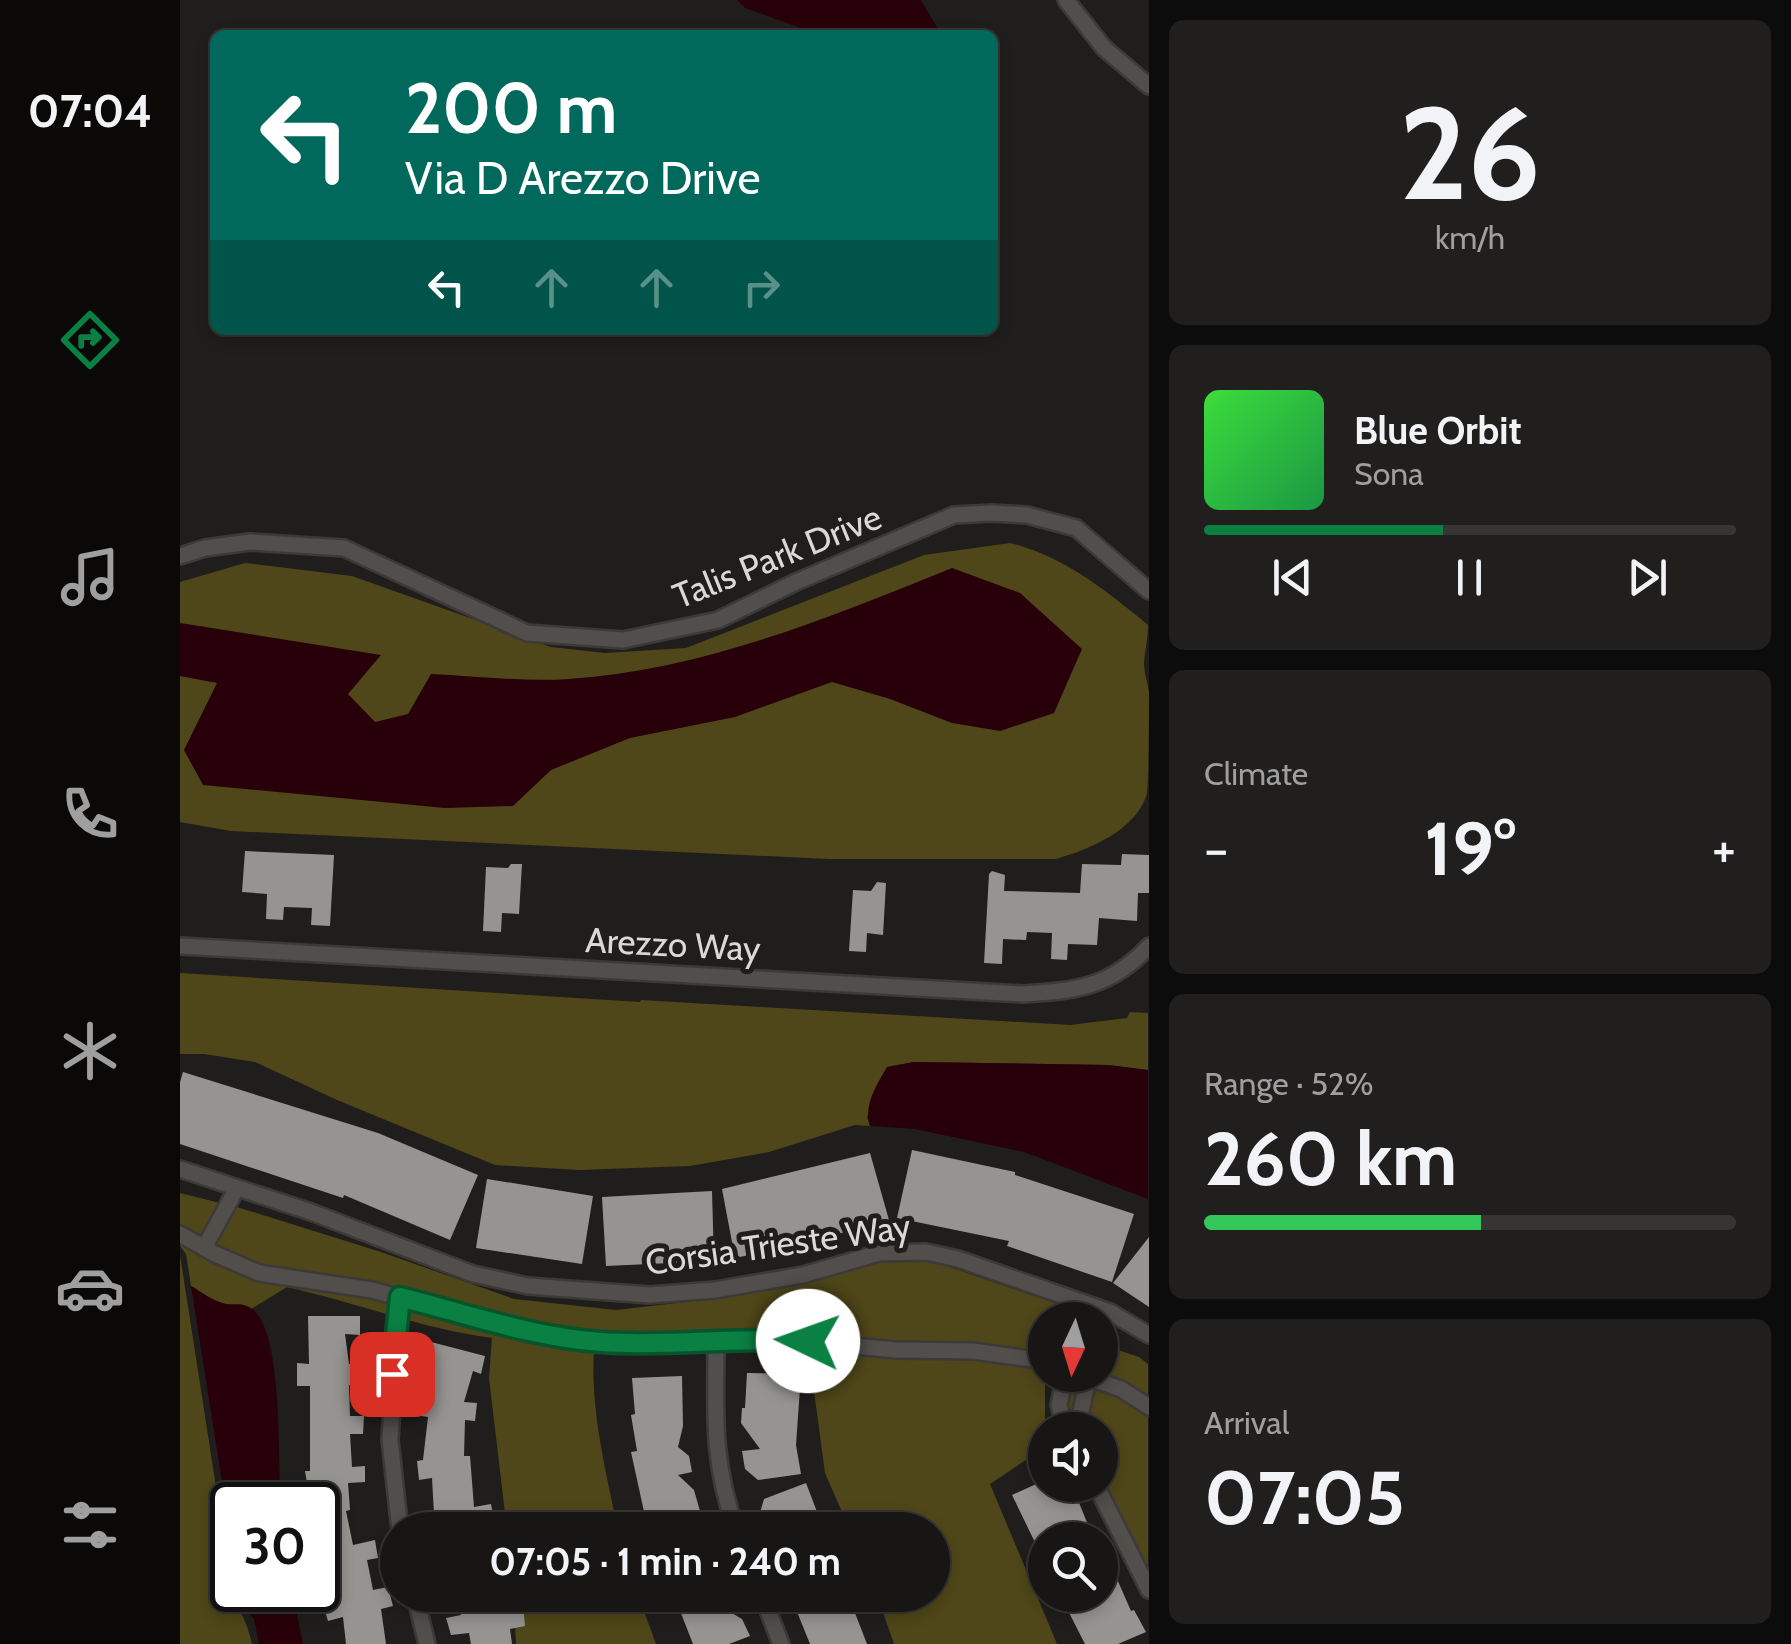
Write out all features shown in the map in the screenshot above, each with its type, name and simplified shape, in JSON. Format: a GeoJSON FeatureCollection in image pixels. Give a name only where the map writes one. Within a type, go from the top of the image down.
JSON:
{"type":"FeatureCollection","features":[{"type":"Feature","properties":{"kind":"street"},"geometry":{"type":"LineString","coordinates":[[1066,0],[1104,48],[1148,86]]}},
{"type":"Feature","properties":{"kind":"street","name":"Talis Park Drive"},"geometry":{"type":"LineString","coordinates":[[180,556],[250,542],[344,548],[527,633],[623,640],[718,620],[796,582],[954,515],[992,513],[1026,516],[1076,528],[1148,591]]}},
{"type":"Feature","properties":{"kind":"street","name":"Arezzo Way"},"geometry":{"type":"LineString","coordinates":[[180,946],[1023,994],[1099,984],[1136,960],[1148,946]]}},
{"type":"Feature","properties":{"kind":"street","name":"Corsia Trieste Way"},"geometry":{"type":"LineString","coordinates":[[180,1168],[473,1274],[528,1286],[650,1295],[715,1290],[803,1275],[879,1253],[926,1252],[958,1259],[1082,1302]]}},
{"type":"Feature","properties":{"kind":"street"},"geometry":{"type":"LineString","coordinates":[[204,1248],[237,1188]]}},
{"type":"Feature","properties":{"kind":"street"},"geometry":{"type":"LineString","coordinates":[[180,1234],[259,1273],[400,1297],[518,1330],[572,1339],[649,1343],[780,1339],[1028,1357]]}},
{"type":"Feature","properties":{"kind":"street"},"geometry":{"type":"LineString","coordinates":[[398,1512],[390,1440],[400,1297]]}},
{"type":"Feature","properties":{"kind":"street","name":"Corsia Trieste Way"},"geometry":{"type":"LineString","coordinates":[[1118,1317],[1148,1335]]}},
{"type":"Feature","properties":{"kind":"street"},"geometry":{"type":"LineString","coordinates":[[716,1340],[714,1428],[719,1477],[730,1512]]}},
{"type":"Feature","properties":{"kind":"street"},"geometry":{"type":"LineString","coordinates":[[1118,1388],[1148,1407]]}},
{"type":"Feature","properties":{"kind":"street"},"geometry":{"type":"LineString","coordinates":[[1104,1502],[1148,1590]]}},
{"type":"Feature","properties":{"kind":"street"},"geometry":{"type":"LineString","coordinates":[[419,1612],[427,1644]]}},
{"type":"Feature","properties":{"kind":"street"},"geometry":{"type":"LineString","coordinates":[[769,1612],[781,1644]]}},
{"type":"Feature","properties":{"kind":"shaded area"},"geometry":{"type":"Polygon","coordinates":[[[737,0],[921,0],[938,29],[806,30],[745,8],[737,0]]]}},
{"type":"Feature","properties":{"kind":"shaded area"},"geometry":{"type":"Polygon","coordinates":[[[1010,543],[1066,566],[1148,625],[1144,663],[1149,693],[1147,794],[1122,828],[1069,855],[1056,859],[829,859],[231,831],[180,822],[180,582],[245,563],[352,576],[551,647],[605,653],[686,648],[924,555],[1010,543]]]}},
{"type":"Feature","properties":{"kind":"shaded area"},"geometry":{"type":"Polygon","coordinates":[[[952,568],[1020,593],[1082,649],[1054,713],[1000,731],[952,723],[832,682],[735,717],[630,738],[551,770],[513,806],[445,808],[203,785],[184,750],[217,683],[180,676],[180,623],[381,655],[348,694],[375,722],[408,714],[431,674],[552,680],[668,665],[812,623],[952,568]]]}},
{"type":"Feature","properties":{"kind":"shaded area"},"geometry":{"type":"Polygon","coordinates":[[[180,973],[1070,1025],[1127,1018],[1130,1012],[1148,1013],[1148,1070],[1108,1065],[914,1062],[887,1067],[867,1117],[870,1126],[855,1125],[769,1152],[690,1166],[579,1170],[495,1165],[255,1062],[180,1054],[180,973]]]}},
{"type":"Feature","properties":{"kind":"shaded area"},"geometry":{"type":"Polygon","coordinates":[[[914,1062],[1108,1065],[1148,1070],[1148,1199],[1024,1152],[915,1129],[870,1126],[870,1103],[887,1067],[914,1062]]]}},
{"type":"Feature","properties":{"kind":"shaded area"},"geometry":{"type":"Polygon","coordinates":[[[180,1193],[381,1252],[514,1299],[616,1310],[703,1300],[815,1280],[882,1260],[920,1257],[1052,1302],[1028,1302],[1028,1392],[1045,1392],[1045,1412],[1028,1412],[1028,1458],[990,1484],[1028,1575],[1028,1612],[1044,1612],[1057,1644],[894,1644],[883,1612],[950,1612],[950,1512],[842,1512],[825,1473],[814,1391],[828,1370],[792,1352],[594,1350],[597,1418],[614,1512],[505,1512],[489,1378],[492,1338],[287,1287],[251,1309],[224,1304],[191,1286],[186,1254],[180,1246],[180,1193]]]}},
{"type":"Feature","properties":{"kind":"shaded area"},"geometry":{"type":"Polygon","coordinates":[[[180,1255],[215,1482],[210,1482],[210,1612],[241,1612],[252,1644],[180,1644],[180,1255]]]}},
{"type":"Feature","properties":{"kind":"shaded area"},"geometry":{"type":"Polygon","coordinates":[[[191,1286],[221,1303],[249,1307],[261,1319],[274,1367],[280,1482],[222,1482],[191,1286]]]}},
{"type":"Feature","properties":{"kind":"shaded area"},"geometry":{"type":"Polygon","coordinates":[[[1118,1350],[1148,1364],[1148,1588],[1108,1502],[1118,1502],[1118,1412],[1069,1412],[1068,1392],[1118,1392],[1118,1350]]]}},
{"type":"Feature","properties":{"kind":"shaded area"},"geometry":{"type":"Polygon","coordinates":[[[248,1612],[296,1612],[303,1644],[259,1644],[254,1619],[248,1612]]]}},
{"type":"Feature","properties":{"kind":"shaded area"},"geometry":{"type":"Polygon","coordinates":[[[514,1612],[644,1612],[656,1644],[516,1644],[514,1612]]]}},
{"type":"Feature","properties":{"kind":"building"},"geometry":{"type":"Polygon","coordinates":[[[245,851],[334,855],[330,926],[311,925],[312,908],[284,907],[283,920],[266,919],[267,894],[242,892],[245,851]]]}},
{"type":"Feature","properties":{"kind":"building"},"geometry":{"type":"Polygon","coordinates":[[[1122,854],[1149,855],[1149,893],[1138,893],[1137,921],[1099,918],[1097,945],[1068,944],[1067,960],[1051,959],[1052,933],[1027,932],[1026,940],[1003,939],[1002,964],[984,963],[992,871],[1005,875],[1004,891],[1080,893],[1082,864],[1121,865],[1122,854]]]}},
{"type":"Feature","properties":{"kind":"building"},"geometry":{"type":"Polygon","coordinates":[[[511,864],[522,864],[519,914],[502,913],[501,932],[483,931],[486,867],[508,868],[511,864]]]}},
{"type":"Feature","properties":{"kind":"building"},"geometry":{"type":"Polygon","coordinates":[[[877,882],[886,883],[883,935],[867,933],[866,952],[849,951],[853,890],[871,891],[877,882]]]}},
{"type":"Feature","properties":{"kind":"building"},"geometry":{"type":"Polygon","coordinates":[[[183,1072],[378,1133],[478,1175],[450,1240],[344,1195],[343,1198],[180,1144],[183,1072]]]}},
{"type":"Feature","properties":{"kind":"building"},"geometry":{"type":"Polygon","coordinates":[[[912,1150],[1015,1172],[1134,1214],[1112,1282],[1007,1246],[1009,1241],[897,1218],[912,1150]]]}},
{"type":"Feature","properties":{"kind":"building"},"geometry":{"type":"Polygon","coordinates":[[[870,1153],[889,1220],[735,1258],[722,1189],[870,1153]]]}},
{"type":"Feature","properties":{"kind":"building"},"geometry":{"type":"Polygon","coordinates":[[[487,1179],[593,1196],[582,1264],[476,1248],[487,1179]]]}},
{"type":"Feature","properties":{"kind":"building"},"geometry":{"type":"Polygon","coordinates":[[[712,1191],[714,1261],[606,1266],[602,1197],[712,1191]]]}},
{"type":"Feature","properties":{"kind":"building"},"geometry":{"type":"Polygon","coordinates":[[[1149,1237],[1149,1307],[1113,1283],[1149,1237]]]}},
{"type":"Feature","properties":{"kind":"building"},"geometry":{"type":"Polygon","coordinates":[[[308,1316],[360,1316],[360,1335],[345,1334],[349,1364],[365,1365],[363,1385],[349,1385],[350,1416],[364,1416],[363,1434],[350,1434],[352,1467],[365,1466],[365,1482],[348,1483],[350,1510],[346,1511],[353,1545],[375,1540],[378,1558],[367,1560],[373,1590],[380,1589],[386,1644],[346,1644],[343,1617],[328,1621],[325,1612],[340,1612],[340,1482],[307,1482],[310,1386],[297,1386],[297,1363],[309,1364],[308,1316]]]}},
{"type":"Feature","properties":{"kind":"building"},"geometry":{"type":"Polygon","coordinates":[[[431,1342],[485,1356],[481,1374],[473,1371],[464,1402],[477,1403],[475,1421],[465,1420],[464,1456],[470,1456],[474,1507],[491,1504],[493,1512],[434,1512],[432,1478],[419,1480],[417,1461],[423,1460],[428,1417],[414,1415],[417,1398],[433,1399],[435,1361],[428,1358],[431,1342]]]}},
{"type":"Feature","properties":{"kind":"building"},"geometry":{"type":"Polygon","coordinates":[[[747,1373],[801,1374],[796,1445],[801,1474],[758,1480],[745,1469],[742,1451],[760,1449],[741,1423],[747,1373]]]}},
{"type":"Feature","properties":{"kind":"building"},"geometry":{"type":"Polygon","coordinates":[[[682,1376],[683,1426],[678,1447],[689,1456],[692,1472],[678,1475],[694,1490],[700,1512],[644,1512],[631,1452],[637,1451],[631,1415],[635,1414],[632,1378],[682,1376]]]}},
{"type":"Feature","properties":{"kind":"building"},"geometry":{"type":"Polygon","coordinates":[[[806,1483],[817,1512],[760,1512],[764,1499],[806,1483]]]}},
{"type":"Feature","properties":{"kind":"building"},"geometry":{"type":"Polygon","coordinates":[[[1028,1488],[1028,1502],[1079,1502],[1087,1522],[1028,1522],[1028,1528],[1012,1495],[1028,1488]]]}},
{"type":"Feature","properties":{"kind":"building"},"geometry":{"type":"Polygon","coordinates":[[[1118,1581],[1146,1632],[1118,1644],[1085,1644],[1069,1612],[1118,1612],[1118,1581]]]}},
{"type":"Feature","properties":{"kind":"building"},"geometry":{"type":"Polygon","coordinates":[[[460,1612],[524,1612],[525,1626],[510,1629],[512,1644],[471,1644],[469,1633],[451,1635],[446,1618],[461,1615],[460,1612]]]}},
{"type":"Feature","properties":{"kind":"building"},"geometry":{"type":"Polygon","coordinates":[[[680,1612],[730,1612],[742,1619],[750,1636],[729,1644],[693,1644],[680,1612]]]}},
{"type":"Feature","properties":{"kind":"building"},"geometry":{"type":"Polygon","coordinates":[[[797,1612],[855,1612],[867,1644],[810,1644],[797,1612]]]}},
{"type":"Feature","properties":{"kind":"route"},"geometry":{"type":"LineString","coordinates":[[392,1374],[400,1297],[518,1330],[572,1339],[649,1343],[752,1338],[808,1341]]}}]}
